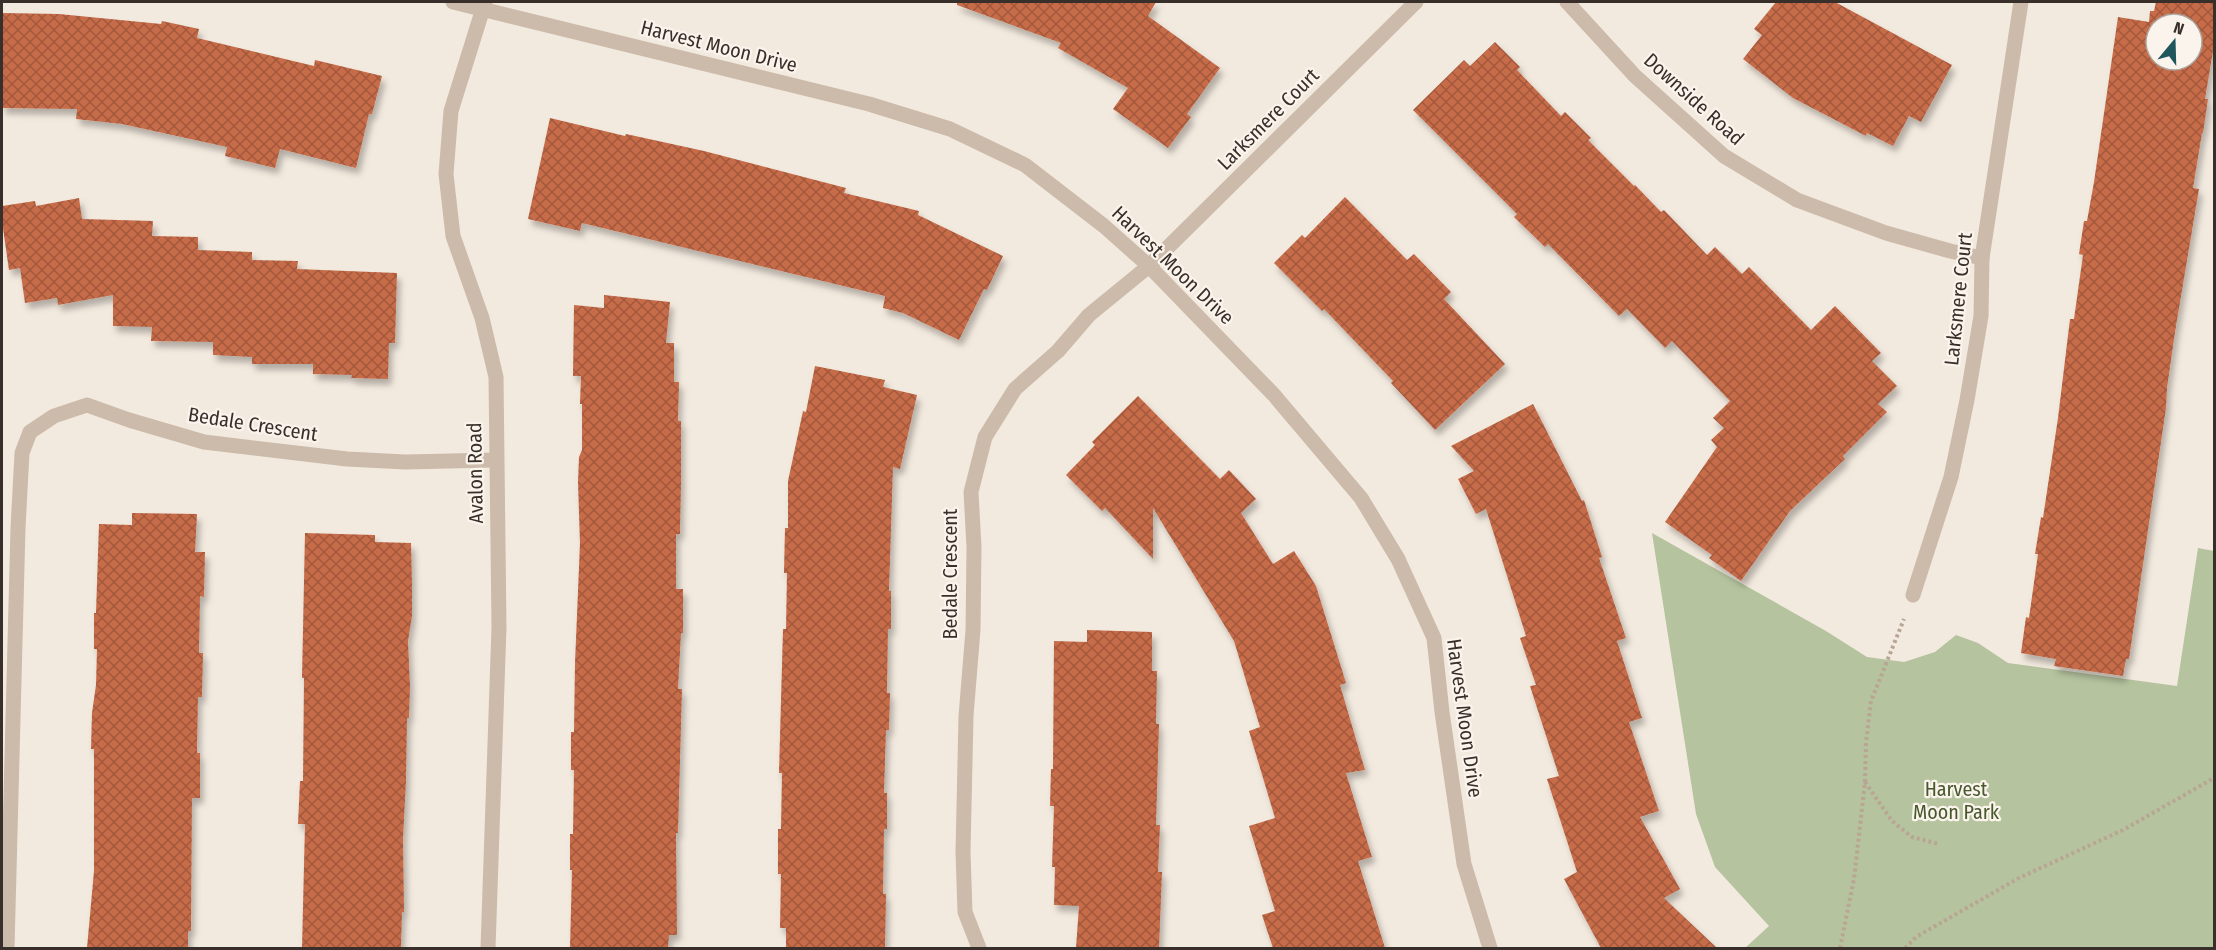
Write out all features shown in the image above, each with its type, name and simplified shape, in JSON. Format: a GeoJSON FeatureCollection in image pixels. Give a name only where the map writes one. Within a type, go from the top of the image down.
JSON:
{"type":"FeatureCollection","features":[{"type":"Feature","properties":{"kind":"street","name":"Harvest Moon Drive"},"geometry":{"type":"LineString","coordinates":[[453,2],[483,5],[869,104],[950,129],[1025,165],[1104,226],[1149,266],[1288,412],[1360,498],[1398,559],[1434,638],[1442,712],[1464,864],[1490,948]]}},
{"type":"Feature","properties":{"kind":"street","name":"Larksmere Court"},"geometry":{"type":"LineString","coordinates":[[1149,266],[1416,2]]}},
{"type":"Feature","properties":{"kind":"street","name":"Downside Road"},"geometry":{"type":"LineString","coordinates":[[1567,2],[1635,76],[1724,156],[1797,201],[1886,233],[1950,252],[1982,258]]}},
{"type":"Feature","properties":{"kind":"street","name":"Larksmere Court"},"geometry":{"type":"LineString","coordinates":[[1913,595],[1951,477],[1967,400],[1981,316],[1982,258],[2021,2]]}},
{"type":"Feature","properties":{"kind":"street","name":"Avalon Road"},"geometry":{"type":"LineString","coordinates":[[483,5],[451,111],[446,174],[453,236],[482,318],[496,377],[495,460],[499,627],[488,948]]}},
{"type":"Feature","properties":{"kind":"street","name":"Bedale Crescent"},"geometry":{"type":"LineString","coordinates":[[979,948],[965,912],[963,852],[966,716],[974,630],[974,547],[971,492],[985,437],[1015,389],[1058,351],[1089,315],[1149,266]]}},
{"type":"Feature","properties":{"kind":"street","name":"Bedale Crescent"},"geometry":{"type":"LineString","coordinates":[[7,948],[18,528],[22,453],[30,432],[54,416],[87,405],[204,442],[347,459],[405,462],[495,460]]}},
{"type":"Feature","properties":{"kind":"path"},"geometry":{"type":"LineString","coordinates":[[1840,948],[1854,879],[1871,701],[1913,595]]}},
{"type":"Feature","properties":{"kind":"path"},"geometry":{"type":"LineString","coordinates":[[1905,948],[1916,937],[2019,878],[2123,830],[2214,778]]}},
{"type":"Feature","properties":{"kind":"path"},"geometry":{"type":"LineString","coordinates":[[1865,782],[1893,821],[1912,837],[1939,843]]}},
{"type":"Feature","properties":{"kind":"green space","name":"Harvest Moon Park"},"geometry":{"type":"Polygon","coordinates":[[[1652,533],[1826,631],[1867,657],[1904,662],[1935,652],[1956,635],[1978,643],[2008,663],[2177,686],[2198,548],[2214,551],[2214,948],[1745,948],[1769,926],[1715,867],[1696,814],[1652,533]]]}},
{"type":"Feature","properties":{"kind":"building"},"geometry":{"type":"Polygon","coordinates":[[[957,2],[1156,2],[1148,16],[1220,68],[1187,114],[1191,117],[1168,148],[1113,109],[1128,88],[1058,48],[1061,43],[957,5],[957,2]]]}},
{"type":"Feature","properties":{"kind":"building"},"geometry":{"type":"Polygon","coordinates":[[[1776,2],[1835,2],[1952,65],[1921,122],[1909,116],[1893,146],[1867,133],[1866,136],[1793,98],[1743,59],[1762,35],[1754,29],[1776,2]]]}},
{"type":"Feature","properties":{"kind":"building"},"geometry":{"type":"Polygon","coordinates":[[[2156,2],[2214,2],[2214,45],[2205,99],[2208,99],[2193,188],[2199,189],[2175,332],[2129,659],[2126,659],[2123,676],[2054,666],[2056,659],[2021,653],[2026,617],[2029,618],[2038,554],[2035,554],[2041,517],[2043,518],[2058,418],[2070,319],[2074,319],[2083,255],[2079,254],[2084,221],[2087,221],[2094,182],[2118,17],[2144,21],[2144,72],[2204,72],[2204,12],[2150,11],[2154,11],[2156,2]]]}},
{"type":"Feature","properties":{"kind":"building"},"geometry":{"type":"Polygon","coordinates":[[[2,13],[59,14],[161,24],[162,21],[199,29],[197,38],[314,66],[315,60],[382,76],[372,114],[369,114],[356,168],[280,149],[275,168],[225,156],[227,147],[122,124],[76,119],[77,109],[2,108],[2,13]]]}},
{"type":"Feature","properties":{"kind":"building"},"geometry":{"type":"Polygon","coordinates":[[[1495,42],[1520,67],[1517,70],[1561,116],[1565,112],[1591,138],[1588,140],[1661,212],[1664,210],[1707,255],[1715,247],[1742,274],[1749,267],[1811,330],[1835,306],[1881,353],[1872,361],[1897,386],[1878,404],[1887,412],[1843,456],[1845,459],[1790,511],[1741,581],[1709,558],[1712,555],[1665,522],[1717,447],[1711,440],[1724,428],[1713,418],[1730,401],[1672,341],[1665,348],[1627,309],[1619,316],[1548,244],[1545,247],[1514,217],[1517,214],[1413,110],[1464,60],[1470,66],[1495,42]]]}},
{"type":"Feature","properties":{"kind":"building"},"geometry":{"type":"Polygon","coordinates":[[[550,118],[625,136],[626,134],[704,151],[846,188],[844,193],[919,211],[918,215],[1003,256],[959,340],[903,313],[883,308],[885,296],[582,223],[580,231],[528,219],[550,118]]]}},
{"type":"Feature","properties":{"kind":"building"},"geometry":{"type":"Polygon","coordinates":[[[1345,197],[1407,260],[1414,254],[1451,292],[1444,299],[1505,364],[1435,430],[1391,383],[1393,381],[1324,309],[1322,311],[1274,263],[1302,235],[1305,238],[1345,197]]]}},
{"type":"Feature","properties":{"kind":"building"},"geometry":{"type":"Polygon","coordinates":[[[79,198],[82,219],[153,221],[152,236],[198,237],[198,250],[252,252],[252,260],[298,261],[297,269],[397,273],[395,343],[389,343],[388,379],[313,374],[313,364],[252,364],[252,357],[213,355],[213,342],[151,341],[152,327],[113,326],[113,295],[58,305],[57,298],[25,303],[20,268],[9,270],[2,206],[35,201],[36,206],[79,198]]]}},
{"type":"Feature","properties":{"kind":"building"},"geometry":{"type":"Polygon","coordinates":[[[604,295],[670,302],[666,343],[674,343],[674,382],[679,382],[681,483],[680,534],[676,534],[676,589],[683,589],[683,633],[681,633],[678,689],[682,689],[678,833],[676,833],[677,935],[669,935],[668,948],[570,948],[572,870],[570,870],[570,834],[573,834],[574,770],[571,770],[571,732],[574,732],[580,543],[578,482],[579,457],[582,450],[581,376],[573,376],[574,305],[604,308],[604,295]]]}},
{"type":"Feature","properties":{"kind":"building"},"geometry":{"type":"Polygon","coordinates":[[[815,366],[885,380],[883,387],[917,395],[900,469],[893,467],[889,591],[891,591],[891,629],[888,629],[887,693],[890,693],[889,730],[886,730],[884,793],[887,793],[883,894],[886,894],[885,948],[786,948],[786,928],[780,928],[781,874],[778,874],[778,829],[781,829],[782,773],[779,773],[783,629],[786,629],[785,528],[788,528],[788,481],[815,366]]]}},
{"type":"Feature","properties":{"kind":"building"},"geometry":{"type":"Polygon","coordinates":[[[1138,396],[1220,479],[1229,470],[1256,499],[1241,513],[1273,564],[1294,551],[1316,586],[1346,683],[1340,685],[1365,770],[1346,773],[1372,857],[1358,861],[1385,948],[1273,948],[1262,915],[1275,911],[1249,826],[1275,818],[1249,731],[1260,727],[1234,641],[1153,508],[1153,559],[1105,508],[1102,511],[1066,475],[1095,445],[1092,442],[1138,396]]]}},
{"type":"Feature","properties":{"kind":"building"},"geometry":{"type":"Polygon","coordinates":[[[1533,404],[1582,501],[1584,500],[1602,557],[1599,558],[1626,638],[1617,641],[1642,718],[1629,722],[1659,811],[1640,817],[1680,889],[1664,898],[1717,948],[1601,948],[1564,879],[1577,872],[1547,779],[1559,776],[1530,686],[1536,685],[1520,638],[1526,636],[1486,509],[1476,514],[1458,479],[1474,471],[1451,446],[1533,404]]]}},
{"type":"Feature","properties":{"kind":"building"},"geometry":{"type":"Polygon","coordinates":[[[132,513],[197,514],[195,552],[205,552],[204,597],[200,596],[199,653],[203,653],[202,697],[198,697],[197,753],[200,753],[200,798],[192,798],[191,931],[188,931],[188,948],[87,948],[94,871],[94,749],[91,749],[92,713],[96,685],[97,649],[94,649],[94,613],[96,613],[99,524],[132,525],[132,513]]]}},
{"type":"Feature","properties":{"kind":"building"},"geometry":{"type":"Polygon","coordinates":[[[305,533],[375,535],[375,542],[411,543],[412,616],[408,641],[410,686],[409,718],[407,718],[403,838],[404,912],[402,912],[401,948],[302,948],[305,824],[298,824],[300,781],[303,781],[304,678],[302,678],[305,533]]]}},
{"type":"Feature","properties":{"kind":"building"},"geometry":{"type":"Polygon","coordinates":[[[1087,630],[1152,632],[1152,671],[1157,671],[1156,724],[1159,724],[1156,825],[1160,825],[1158,872],[1162,872],[1159,948],[1076,948],[1079,906],[1054,905],[1055,867],[1052,867],[1054,806],[1050,806],[1051,769],[1053,769],[1054,641],[1087,642],[1087,630]]]}}]}
